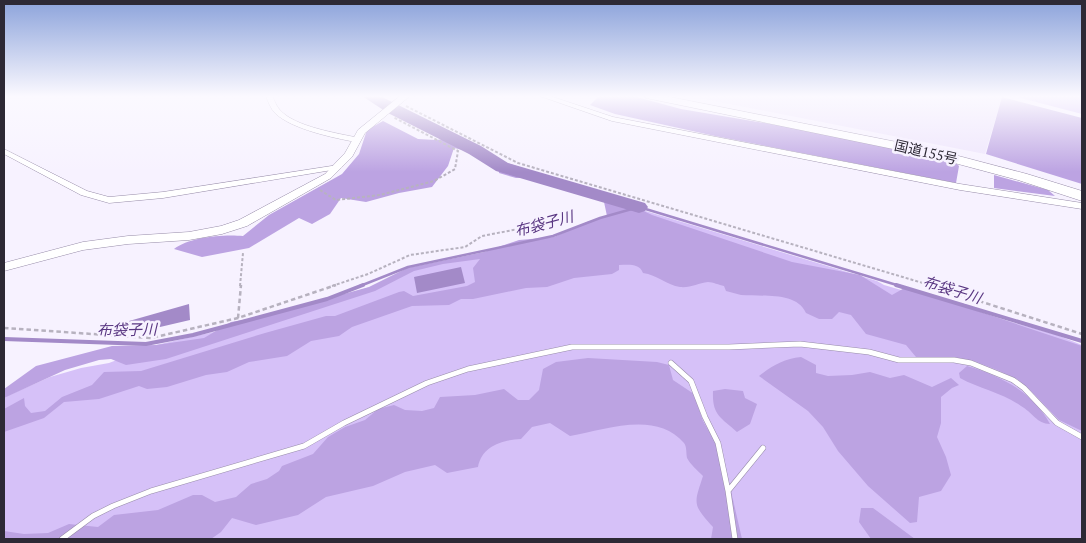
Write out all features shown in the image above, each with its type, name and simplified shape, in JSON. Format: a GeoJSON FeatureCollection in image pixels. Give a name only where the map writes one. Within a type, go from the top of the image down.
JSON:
{"type":"FeatureCollection","features":[{"type":"Feature","properties":{"kind":"highway","name":"国道155号"},"geometry":{"type":"LineString","coordinates":[[778,121],[913,148],[985,166],[1082,196]]}},
{"type":"Feature","properties":{"kind":"street"},"geometry":{"type":"LineString","coordinates":[[292,121],[343,138],[356,140]]}},
{"type":"Feature","properties":{"kind":"street"},"geometry":{"type":"LineString","coordinates":[[4,267],[83,246],[128,240],[189,236],[222,230],[250,220],[338,167],[349,155],[356,140],[372,121]]}},
{"type":"Feature","properties":{"kind":"street"},"geometry":{"type":"LineString","coordinates":[[624,121],[960,187],[1082,206]]}},
{"type":"Feature","properties":{"kind":"street"},"geometry":{"type":"LineString","coordinates":[[4,151],[84,193],[109,200],[163,195],[338,167]]}},
{"type":"Feature","properties":{"kind":"lane"},"geometry":{"type":"LineString","coordinates":[[62,539],[92,516],[113,506],[151,491],[304,446],[344,423],[427,383],[468,369],[572,347],[729,347],[800,344],[870,352],[899,360],[954,360],[970,363],[1013,380],[1024,388],[1057,423],[1082,437]]}},
{"type":"Feature","properties":{"kind":"lane"},"geometry":{"type":"LineString","coordinates":[[671,363],[690,381],[718,443],[735,539]]}},
{"type":"Feature","properties":{"kind":"lane"},"geometry":{"type":"LineString","coordinates":[[728,491],[763,448]]}},
{"type":"Feature","properties":{"kind":"path"},"geometry":{"type":"LineString","coordinates":[[311,185],[336,200],[380,195],[434,181],[455,169],[458,151],[402,121]]}},
{"type":"Feature","properties":{"kind":"path"},"geometry":{"type":"LineString","coordinates":[[442,121],[518,163],[953,292],[1082,334]]}},
{"type":"Feature","properties":{"kind":"path"},"geometry":{"type":"LineString","coordinates":[[4,328],[151,338],[238,318],[368,274],[410,255],[465,247],[482,236],[539,225]]}},
{"type":"Feature","properties":{"kind":"path"},"geometry":{"type":"LineString","coordinates":[[238,318],[243,253]]}},
{"type":"Feature","properties":{"kind":"shaded area"},"geometry":{"type":"Polygon","coordinates":[[[384,121],[418,139],[436,140],[451,138],[465,140],[507,163],[616,198],[652,215],[792,262],[860,275],[892,295],[906,287],[1082,346],[1082,431],[1059,420],[1017,379],[974,361],[954,357],[916,357],[906,345],[866,334],[851,315],[839,312],[832,319],[819,319],[806,313],[801,306],[786,298],[741,295],[726,291],[724,286],[710,282],[680,287],[643,273],[636,266],[619,265],[619,270],[612,274],[574,278],[547,287],[526,288],[473,299],[461,299],[449,305],[412,306],[352,327],[339,336],[311,341],[287,356],[249,362],[227,372],[206,375],[167,387],[147,389],[139,386],[99,399],[64,402],[44,418],[4,432],[4,409],[24,398],[25,406],[31,413],[45,411],[62,397],[92,385],[104,372],[141,371],[265,333],[326,316],[335,316],[399,292],[404,291],[413,296],[467,286],[475,282],[473,268],[480,259],[443,264],[414,271],[375,291],[166,359],[126,365],[111,359],[99,360],[65,370],[4,398],[4,389],[36,366],[112,346],[156,345],[204,338],[231,322],[261,317],[369,287],[407,268],[484,252],[519,240],[554,237],[587,222],[607,216],[604,202],[584,191],[538,177],[516,178],[499,173],[498,162],[481,154],[454,148],[448,166],[432,187],[366,202],[341,198],[330,214],[312,224],[299,218],[249,248],[202,257],[174,249],[188,242],[207,237],[243,236],[269,215],[342,174],[359,154],[367,130],[384,121]]]}},
{"type":"Feature","properties":{"kind":"shaded area"},"geometry":{"type":"Polygon","coordinates":[[[648,121],[754,121],[806,130],[954,161],[959,166],[956,183],[648,121]]]}},
{"type":"Feature","properties":{"kind":"shaded area"},"geometry":{"type":"Polygon","coordinates":[[[818,121],[995,121],[985,154],[818,121]]]}},
{"type":"Feature","properties":{"kind":"shaded area"},"geometry":{"type":"Polygon","coordinates":[[[995,121],[1082,121],[1082,184],[986,154],[995,121]]]}},
{"type":"Feature","properties":{"kind":"shaded area"},"geometry":{"type":"Polygon","coordinates":[[[994,175],[1048,190],[1055,196],[994,188],[994,175]]]}},
{"type":"Feature","properties":{"kind":"shaded area"},"geometry":{"type":"Polygon","coordinates":[[[639,209],[877,281],[884,285],[1057,335],[1082,345],[1082,539],[4,539],[4,398],[7,396],[50,377],[81,368],[109,363],[156,345],[231,328],[370,287],[408,269],[554,238],[639,209]]]}},
{"type":"Feature","properties":{"kind":"shaded area"},"geometry":{"type":"Polygon","coordinates":[[[461,267],[465,283],[417,293],[414,277],[461,267]]]}},
{"type":"Feature","properties":{"kind":"shaded area"},"geometry":{"type":"Polygon","coordinates":[[[189,304],[190,320],[160,327],[120,327],[122,323],[189,304]]]}},
{"type":"Feature","properties":{"kind":"shaded area"},"geometry":{"type":"Polygon","coordinates":[[[801,357],[816,365],[816,373],[828,376],[870,372],[890,378],[904,375],[932,387],[951,378],[959,385],[941,397],[941,423],[937,437],[946,457],[951,475],[941,491],[919,497],[917,522],[910,523],[868,486],[838,451],[823,427],[808,411],[759,376],[779,363],[801,357]]]}},
{"type":"Feature","properties":{"kind":"shaded area"},"geometry":{"type":"Polygon","coordinates":[[[588,358],[657,362],[669,365],[673,380],[694,394],[703,421],[723,456],[742,539],[711,539],[713,527],[701,513],[697,503],[703,476],[687,458],[684,443],[672,433],[659,427],[630,425],[570,436],[550,423],[532,427],[521,439],[500,443],[488,449],[480,460],[478,467],[447,473],[435,465],[405,472],[373,486],[326,497],[298,515],[256,525],[232,518],[221,532],[211,539],[4,539],[4,531],[24,534],[48,533],[69,524],[98,527],[114,515],[158,510],[193,495],[202,495],[215,502],[236,497],[251,484],[267,479],[279,471],[282,466],[313,454],[328,437],[345,427],[365,420],[378,409],[394,405],[405,410],[422,411],[434,408],[440,397],[475,395],[504,389],[518,400],[529,400],[539,390],[543,369],[556,362],[588,358]]]}},
{"type":"Feature","properties":{"kind":"shaded area"},"geometry":{"type":"Polygon","coordinates":[[[967,366],[1004,380],[1015,387],[1035,403],[1050,424],[1042,422],[1025,408],[1007,398],[960,378],[959,373],[967,366]]]}},
{"type":"Feature","properties":{"kind":"shaded area"},"geometry":{"type":"Polygon","coordinates":[[[725,389],[743,391],[745,398],[757,404],[750,424],[737,432],[718,415],[714,405],[713,391],[725,389]]]}},
{"type":"Feature","properties":{"kind":"shaded area"},"geometry":{"type":"Polygon","coordinates":[[[861,508],[873,508],[915,539],[871,539],[859,522],[861,508]]]}},
{"type":"Feature","properties":{"kind":"waterway"},"geometry":{"type":"LineString","coordinates":[[416,121],[475,150],[502,167],[639,207]]}},
{"type":"Feature","properties":{"kind":"waterway","name":"布袋子川"},"geometry":{"type":"LineString","coordinates":[[360,286],[408,267],[553,236],[600,218],[639,207],[900,286]]}},
{"type":"Feature","properties":{"kind":"waterway","name":"布袋子川"},"geometry":{"type":"LineString","coordinates":[[4,339],[146,344],[193,335],[327,299],[363,285]]}},
{"type":"Feature","properties":{"kind":"waterway","name":"布袋子川"},"geometry":{"type":"LineString","coordinates":[[896,285],[1082,341]]}}]}
